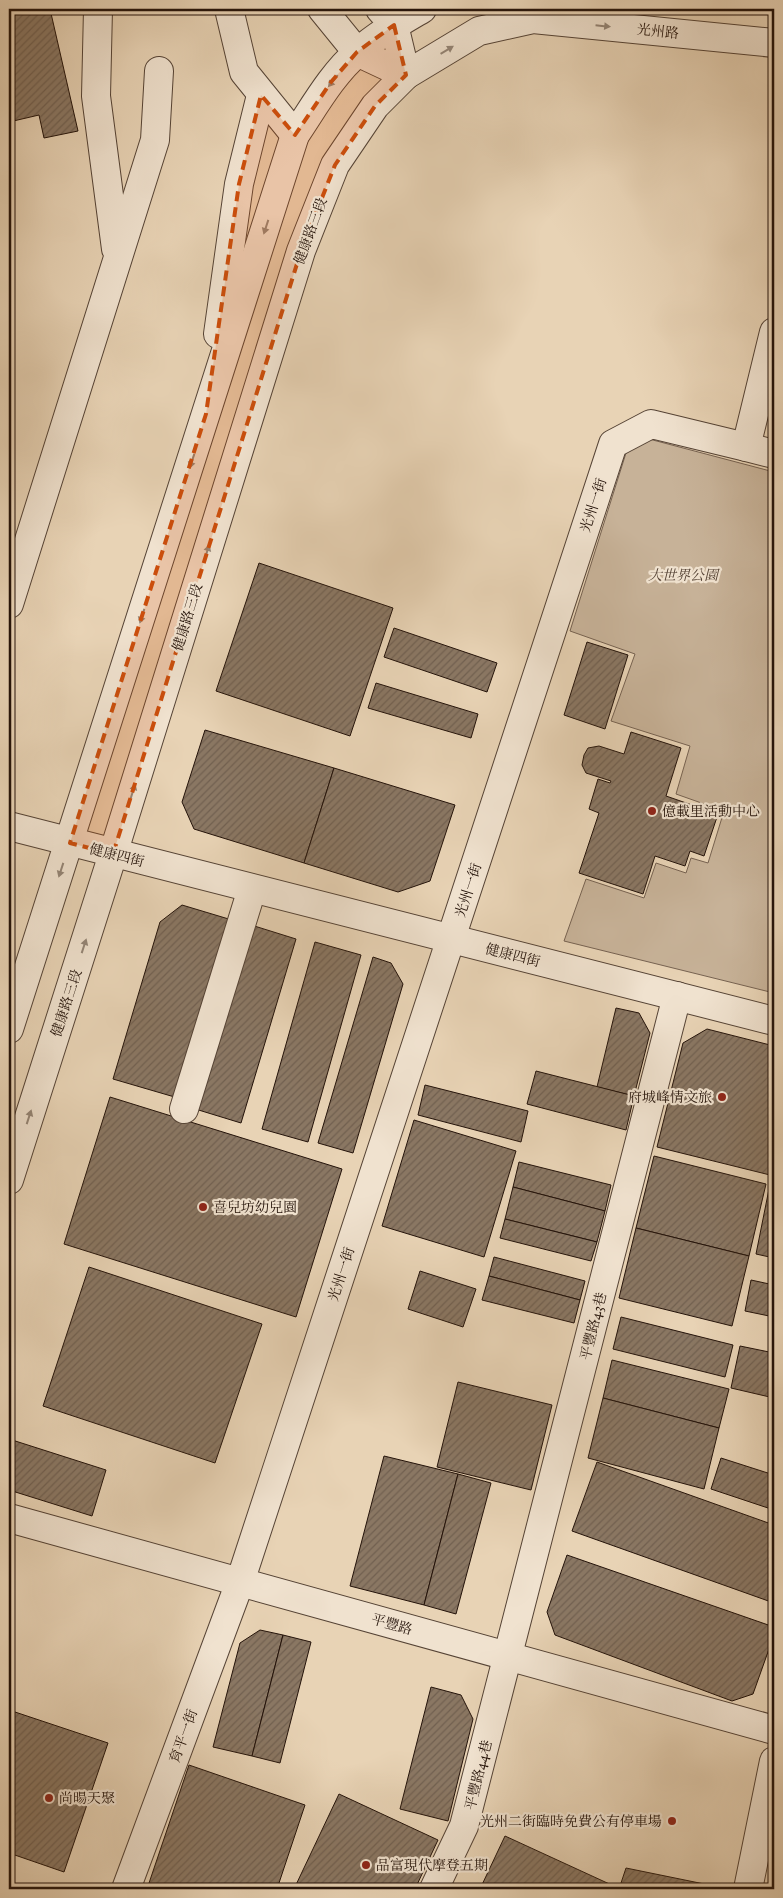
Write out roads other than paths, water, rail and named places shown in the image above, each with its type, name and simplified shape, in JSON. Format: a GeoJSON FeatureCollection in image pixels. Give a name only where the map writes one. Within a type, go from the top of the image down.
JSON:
{"type":"FeatureCollection","features":[{"type":"Feature","properties":{"kind":"street"},"geometry":{"type":"LineString","coordinates":[[98,9],[96,96],[117,258]]}},
{"type":"Feature","properties":{"kind":"street"},"geometry":{"type":"LineString","coordinates":[[229,9],[244,72],[295,135]]}},
{"type":"Feature","properties":{"kind":"street"},"geometry":{"type":"LineString","coordinates":[[322,9],[357,52],[406,75]]}},
{"type":"Feature","properties":{"kind":"street"},"geometry":{"type":"LineString","coordinates":[[9,1029],[295,135],[331,82],[387,17],[422,9]]}},
{"type":"Feature","properties":{"kind":"street"},"geometry":{"type":"LineString","coordinates":[[387,17],[406,75]]}},
{"type":"Feature","properties":{"kind":"street","name":"光州路"},"geometry":{"type":"LineString","coordinates":[[406,75],[478,31],[533,19],[774,43]]}},
{"type":"Feature","properties":{"kind":"street"},"geometry":{"type":"LineString","coordinates":[[9,604],[155,140],[159,72]]}},
{"type":"Feature","properties":{"kind":"street","name":"健康路三段"},"geometry":{"type":"LineString","coordinates":[[9,1180],[114,854],[301,251],[335,165],[375,106],[406,75]]}},
{"type":"Feature","properties":{"kind":"street"},"geometry":{"type":"LineString","coordinates":[[206,414],[239,184],[261,95]]}},
{"type":"Feature","properties":{"kind":"street"},"geometry":{"type":"LineString","coordinates":[[746,447],[774,332]]}},
{"type":"Feature","properties":{"kind":"street","name":"光州一街"},"geometry":{"type":"LineString","coordinates":[[240,1582],[614,444],[651,424],[774,454]]}},
{"type":"Feature","properties":{"kind":"street","name":"健康四街"},"geometry":{"type":"LineString","coordinates":[[9,826],[774,1021]]}},
{"type":"Feature","properties":{"kind":"street"},"geometry":{"type":"LineString","coordinates":[[184,1109],[252,889]]}},
{"type":"Feature","properties":{"kind":"street","name":"平豐路43巷"},"geometry":{"type":"LineString","coordinates":[[508,1657],[677,996]]}},
{"type":"Feature","properties":{"kind":"street","name":"平豐路"},"geometry":{"type":"LineString","coordinates":[[9,1518],[774,1730]]}},
{"type":"Feature","properties":{"kind":"street","name":"育平一街"},"geometry":{"type":"LineString","coordinates":[[126,1889],[240,1582]]}},
{"type":"Feature","properties":{"kind":"street","name":"平豐路44巷"},"geometry":{"type":"LineString","coordinates":[[434,1889],[464,1826],[508,1657]]}},
{"type":"Feature","properties":{"kind":"street"},"geometry":{"type":"LineString","coordinates":[[748,1889],[774,1761]]}},
{"type":"Feature","properties":{"kind":"place","name":"億載里活動中心"},"geometry":{"type":"Point","coordinates":[652,811]}},
{"type":"Feature","properties":{"kind":"place","name":"府城峰情文旅"},"geometry":{"type":"Point","coordinates":[722,1097]}},
{"type":"Feature","properties":{"kind":"place","name":"喜兒坊幼兒園"},"geometry":{"type":"Point","coordinates":[203,1207]}},
{"type":"Feature","properties":{"kind":"place","name":"尚暘天聚"},"geometry":{"type":"Point","coordinates":[49,1798]}},
{"type":"Feature","properties":{"kind":"place","name":"光州二街臨時免費公有停車場"},"geometry":{"type":"Point","coordinates":[672,1821]}},
{"type":"Feature","properties":{"kind":"place","name":"品富現代摩登五期"},"geometry":{"type":"Point","coordinates":[366,1865]}},
{"type":"Feature","properties":{"kind":"park label","name":"大世界公園"},"geometry":{"type":"Point","coordinates":[683,575]}}]}
